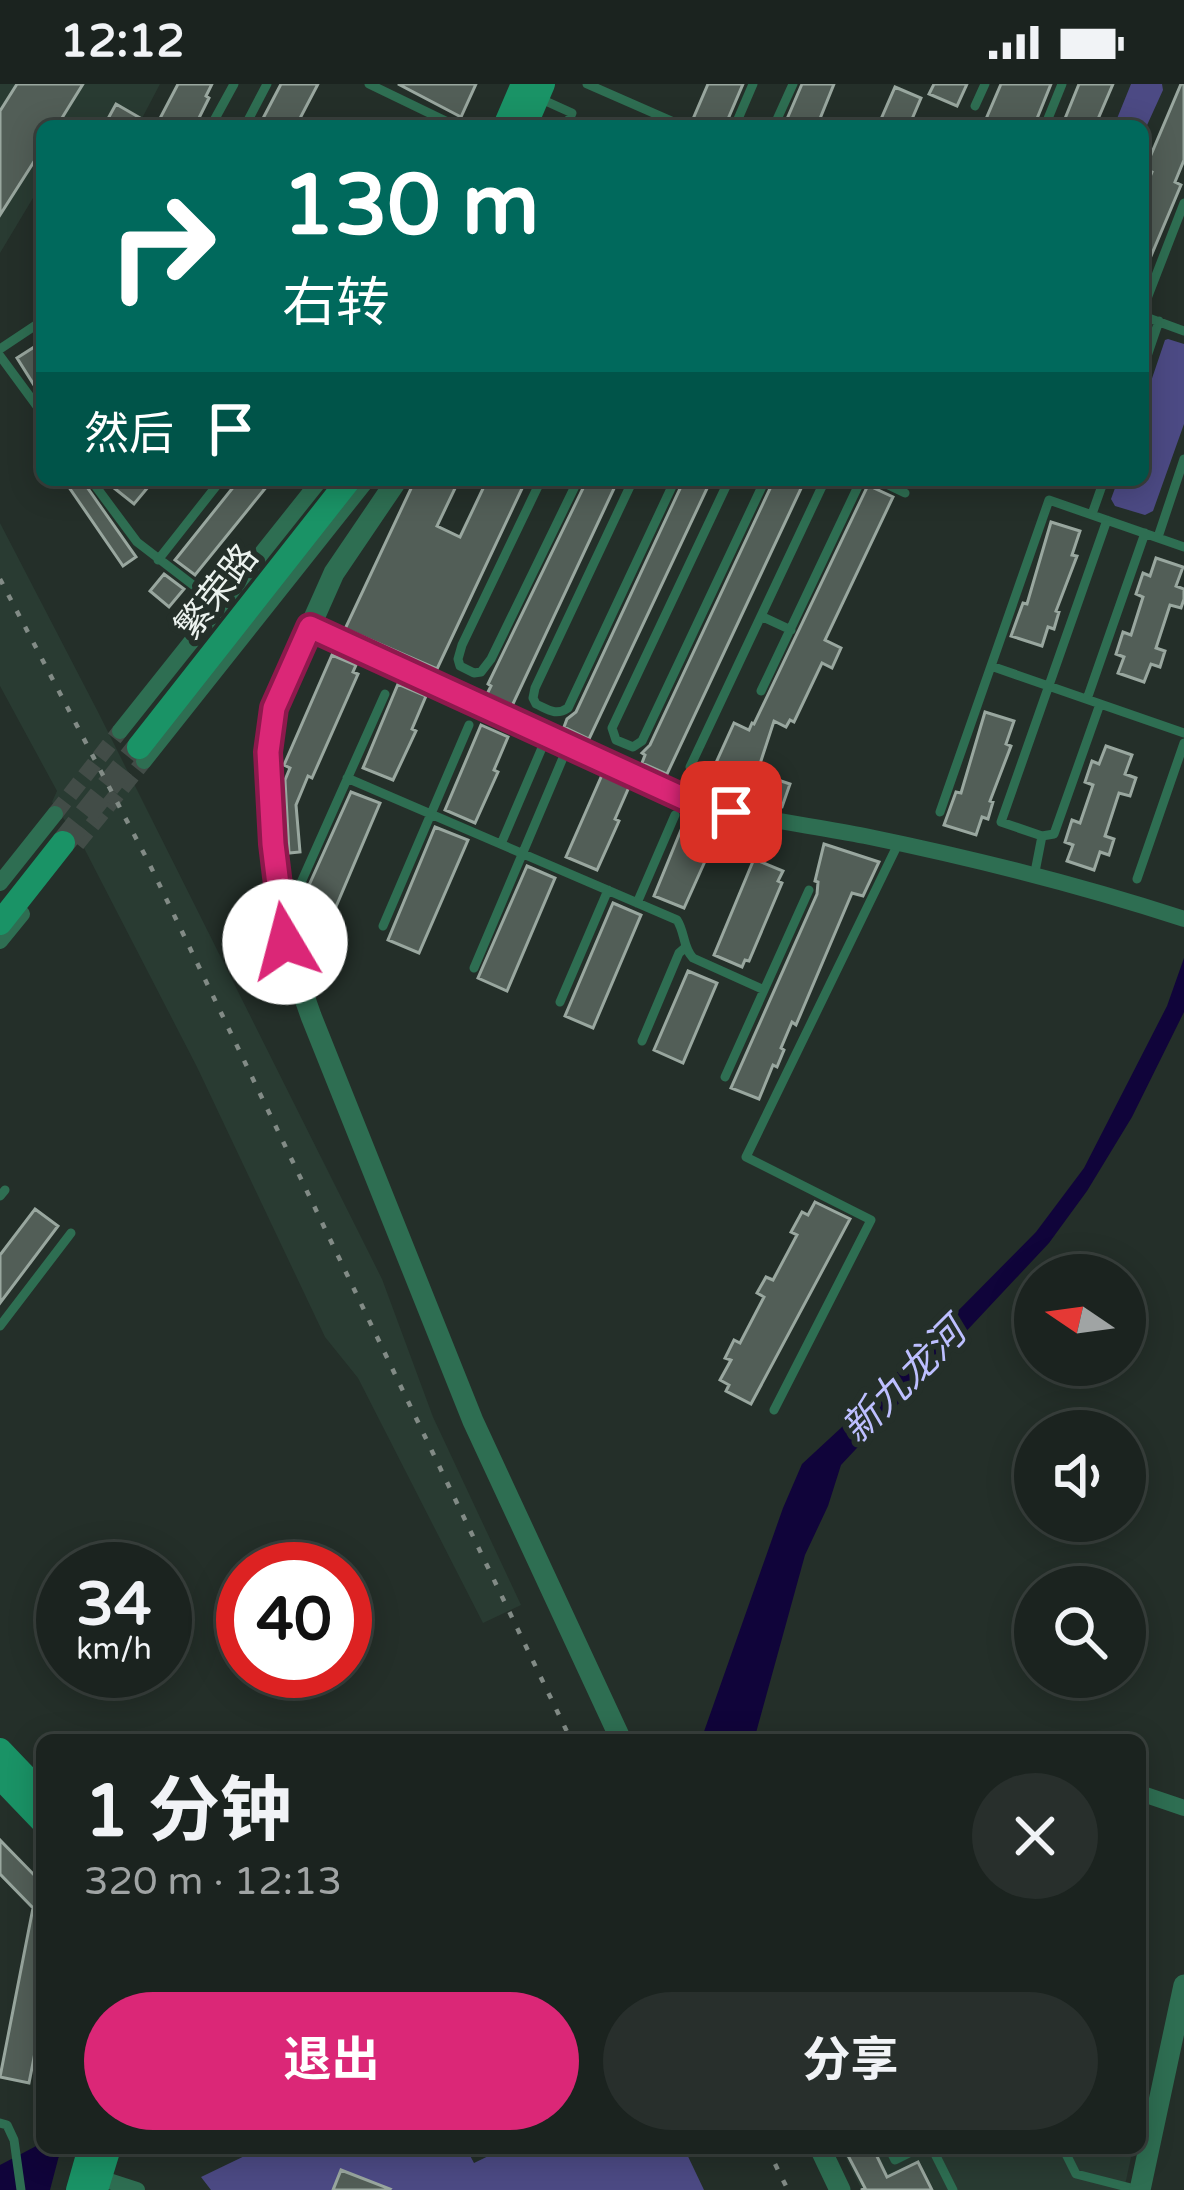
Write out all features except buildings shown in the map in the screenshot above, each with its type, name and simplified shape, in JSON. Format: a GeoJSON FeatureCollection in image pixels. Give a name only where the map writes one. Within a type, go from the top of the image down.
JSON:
{"type":"FeatureCollection","features":[{"type":"Feature","properties":{"kind":"main road"},"geometry":{"type":"LineString","coordinates":[[510,120],[534,89]]}},
{"type":"Feature","properties":{"kind":"main road"},"geometry":{"type":"LineString","coordinates":[[526,120],[534,89]]}},
{"type":"Feature","properties":{"kind":"main road","name":"繁荣路"},"geometry":{"type":"LineString","coordinates":[[134,745],[332,486]]}},
{"type":"Feature","properties":{"kind":"main road","name":"繁荣路"},"geometry":{"type":"LineString","coordinates":[[134,745],[345,486]]}},
{"type":"Feature","properties":{"kind":"main road"},"geometry":{"type":"LineString","coordinates":[[0,908],[63,834]]}},
{"type":"Feature","properties":{"kind":"main road"},"geometry":{"type":"LineString","coordinates":[[0,923],[63,834]]}},
{"type":"Feature","properties":{"kind":"main road"},"geometry":{"type":"LineString","coordinates":[[0,1750],[36,1788]]}},
{"type":"Feature","properties":{"kind":"main road"},"geometry":{"type":"LineString","coordinates":[[0,1777],[36,1815]]}},
{"type":"Feature","properties":{"kind":"street"},"geometry":{"type":"LineString","coordinates":[[134,745],[221,606],[315,486]]}},
{"type":"Feature","properties":{"kind":"street"},"geometry":{"type":"LineString","coordinates":[[134,745],[362,486]]}},
{"type":"Feature","properties":{"kind":"street"},"geometry":{"type":"LineString","coordinates":[[393,486],[334,573],[274,708],[268,752],[285,942],[310,1016],[473,1421],[620,1734]]}},
{"type":"Feature","properties":{"kind":"street"},"geometry":{"type":"LineString","coordinates":[[310,627],[685,799],[898,844],[1138,902],[1182,919]]}},
{"type":"Feature","properties":{"kind":"street"},"geometry":{"type":"LineString","coordinates":[[0,883],[63,834]]}},
{"type":"Feature","properties":{"kind":"street"},"geometry":{"type":"LineString","coordinates":[[0,941],[63,834]]}},
{"type":"Feature","properties":{"kind":"street"},"geometry":{"type":"LineString","coordinates":[[1146,1795],[1184,1808]]}},
{"type":"Feature","properties":{"kind":"street"},"geometry":{"type":"LineString","coordinates":[[1139,2190],[1184,1984]]}},
{"type":"Feature","properties":{"kind":"street"},"geometry":{"type":"LineString","coordinates":[[823,2154],[840,2190]]}},
{"type":"Feature","properties":{"kind":"street"},"geometry":{"type":"LineString","coordinates":[[95,2170],[137,2190]]}},
{"type":"Feature","properties":{"kind":"lane"},"geometry":{"type":"LineString","coordinates":[[215,120],[233,84]]}},
{"type":"Feature","properties":{"kind":"lane"},"geometry":{"type":"LineString","coordinates":[[248,120],[267,84]]}},
{"type":"Feature","properties":{"kind":"lane"},"geometry":{"type":"LineString","coordinates":[[369,84],[444,120]]}},
{"type":"Feature","properties":{"kind":"lane"},"geometry":{"type":"LineString","coordinates":[[587,84],[669,120]]}},
{"type":"Feature","properties":{"kind":"lane"},"geometry":{"type":"LineString","coordinates":[[738,120],[753,84]]}},
{"type":"Feature","properties":{"kind":"lane"},"geometry":{"type":"LineString","coordinates":[[777,120],[793,84]]}},
{"type":"Feature","properties":{"kind":"lane"},"geometry":{"type":"LineString","coordinates":[[975,106],[985,84]]}},
{"type":"Feature","properties":{"kind":"lane"},"geometry":{"type":"LineString","coordinates":[[1047,120],[1062,84]]}},
{"type":"Feature","properties":{"kind":"lane"},"geometry":{"type":"LineString","coordinates":[[534,89],[572,112],[569,120]]}},
{"type":"Feature","properties":{"kind":"lane"},"geometry":{"type":"LineString","coordinates":[[1149,296],[1184,203]]}},
{"type":"Feature","properties":{"kind":"lane"},"geometry":{"type":"LineString","coordinates":[[1149,315],[1184,331]]}},
{"type":"Feature","properties":{"kind":"lane"},"geometry":{"type":"LineString","coordinates":[[1149,351],[1160,321]]}},
{"type":"Feature","properties":{"kind":"lane"},"geometry":{"type":"LineString","coordinates":[[36,325],[0,352],[36,405]]}},
{"type":"Feature","properties":{"kind":"lane"},"geometry":{"type":"LineString","coordinates":[[29,395],[36,391]]}},
{"type":"Feature","properties":{"kind":"lane"},"geometry":{"type":"LineString","coordinates":[[1158,537],[1184,459]]}},
{"type":"Feature","properties":{"kind":"lane"},"geometry":{"type":"LineString","coordinates":[[95,486],[136,542],[221,606]]}},
{"type":"Feature","properties":{"kind":"lane"},"geometry":{"type":"LineString","coordinates":[[158,560],[216,486]]}},
{"type":"Feature","properties":{"kind":"lane"},"geometry":{"type":"LineString","coordinates":[[539,486],[462,645],[460,666],[474,673],[482,672],[491,659],[575,486]]}},
{"type":"Feature","properties":{"kind":"lane"},"geometry":{"type":"LineString","coordinates":[[630,486],[535,688],[536,704],[554,713],[568,708],[672,486]]}},
{"type":"Feature","properties":{"kind":"lane"},"geometry":{"type":"LineString","coordinates":[[726,486],[612,728],[616,740],[632,747],[643,741],[762,486]]}},
{"type":"Feature","properties":{"kind":"lane"},"geometry":{"type":"LineString","coordinates":[[690,767],[822,486]]}},
{"type":"Feature","properties":{"kind":"lane"},"geometry":{"type":"LineString","coordinates":[[761,691],[858,486]]}},
{"type":"Feature","properties":{"kind":"lane"},"geometry":{"type":"LineString","coordinates":[[890,486],[905,493]]}},
{"type":"Feature","properties":{"kind":"lane"},"geometry":{"type":"LineString","coordinates":[[1092,514],[1102,486]]}},
{"type":"Feature","properties":{"kind":"lane"},"geometry":{"type":"LineString","coordinates":[[940,812],[1049,500],[1184,547]]}},
{"type":"Feature","properties":{"kind":"lane"},"geometry":{"type":"LineString","coordinates":[[1100,704],[1054,834],[1042,836],[1001,822],[1107,520]]}},
{"type":"Feature","properties":{"kind":"lane"},"geometry":{"type":"LineString","coordinates":[[1087,699],[1145,533]]}},
{"type":"Feature","properties":{"kind":"lane"},"geometry":{"type":"LineString","coordinates":[[761,616],[790,630]]}},
{"type":"Feature","properties":{"kind":"lane"},"geometry":{"type":"LineString","coordinates":[[991,665],[1184,733]]}},
{"type":"Feature","properties":{"kind":"lane"},"geometry":{"type":"LineString","coordinates":[[299,887],[385,694]]}},
{"type":"Feature","properties":{"kind":"lane"},"geometry":{"type":"LineString","coordinates":[[382,926],[469,724]]}},
{"type":"Feature","properties":{"kind":"lane"},"geometry":{"type":"LineString","coordinates":[[501,844],[548,736]]}},
{"type":"Feature","properties":{"kind":"lane"},"geometry":{"type":"LineString","coordinates":[[1137,879],[1184,743]]}},
{"type":"Feature","properties":{"kind":"lane"},"geometry":{"type":"LineString","coordinates":[[474,968],[568,746]]}},
{"type":"Feature","properties":{"kind":"lane"},"geometry":{"type":"LineString","coordinates":[[347,778],[677,920],[692,958],[764,990]]}},
{"type":"Feature","properties":{"kind":"lane"},"geometry":{"type":"LineString","coordinates":[[637,903],[675,814]]}},
{"type":"Feature","properties":{"kind":"lane"},"geometry":{"type":"LineString","coordinates":[[1034,877],[1042,836]]}},
{"type":"Feature","properties":{"kind":"lane"},"geometry":{"type":"LineString","coordinates":[[774,1410],[871,1220],[746,1157],[898,844]]}},
{"type":"Feature","properties":{"kind":"lane"},"geometry":{"type":"LineString","coordinates":[[560,1003],[608,890]]}},
{"type":"Feature","properties":{"kind":"lane"},"geometry":{"type":"LineString","coordinates":[[724,1077],[809,890]]}},
{"type":"Feature","properties":{"kind":"lane"},"geometry":{"type":"LineString","coordinates":[[642,1041],[679,953],[686,947]]}},
{"type":"Feature","properties":{"kind":"lane"},"geometry":{"type":"LineString","coordinates":[[0,1326],[71,1232]]}},
{"type":"Feature","properties":{"kind":"lane"},"geometry":{"type":"LineString","coordinates":[[0,2123],[7,2126],[16,2153],[21,2190]]}},
{"type":"Feature","properties":{"kind":"lane"},"geometry":{"type":"LineString","coordinates":[[935,2154],[953,2190]]}},
{"type":"Feature","properties":{"kind":"lane"},"geometry":{"type":"LineString","coordinates":[[1066,2154],[1076,2174],[1139,2190]]}},
{"type":"Feature","properties":{"kind":"shaded area"},"geometry":{"type":"Polygon","coordinates":[[[0,84],[160,84],[141,120],[36,120],[36,193],[0,253],[0,84]]]}},
{"type":"Feature","properties":{"kind":"shaded area"},"geometry":{"type":"Polygon","coordinates":[[[1131,84],[1162,84],[1149,121],[1116,120],[1131,84]]]}},
{"type":"Feature","properties":{"kind":"shaded area"},"geometry":{"type":"Polygon","coordinates":[[[1165,340],[1184,344],[1184,424],[1153,511],[1145,515],[1115,506],[1111,499],[1116,486],[1149,486],[1149,387],[1165,340]]]}},
{"type":"Feature","properties":{"kind":"shaded area"},"geometry":{"type":"Polygon","coordinates":[[[0,523],[382,1279],[433,1417],[521,1605],[483,1623],[358,1378],[325,1337],[197,1067],[84,848],[52,802],[57,791],[0,686],[0,523]]]}},
{"type":"Feature","properties":{"kind":"shaded area"},"geometry":{"type":"Polygon","coordinates":[[[249,2154],[469,2154],[474,2163],[493,2154],[687,2154],[704,2190],[211,2190],[201,2177],[249,2154]]]}},
{"type":"Feature","properties":{"kind":"shaded area"},"geometry":{"type":"Polygon","coordinates":[[[844,2154],[1132,2154],[1124,2190],[862,2190],[844,2154]]]}},
{"type":"Feature","properties":{"kind":"water"},"geometry":{"type":"Polygon","coordinates":[[[1184,958],[1184,1012],[1132,1117],[1049,1243],[1039,1254],[1014,1254],[1084,1168],[1167,1006],[1184,958]]]}},
{"type":"Feature","properties":{"kind":"water","name":"新九龙河"},"geometry":{"type":"Polygon","coordinates":[[[1014,1254],[1014,1280],[841,1465],[805,1555],[756,1734],[703,1734],[802,1464],[1014,1254]]]}},
{"type":"Feature","properties":{"kind":"water"},"geometry":{"type":"Polygon","coordinates":[[[36,2146],[36,2154],[59,2154],[50,2190],[0,2190],[0,2165],[36,2146]]]}},
{"type":"Feature","properties":{"kind":"tunnel"},"geometry":{"type":"LineString","coordinates":[[55,814],[120,731]]}},
{"type":"Feature","properties":{"kind":"tunnel"},"geometry":{"type":"LineString","coordinates":[[63,843],[139,747]]}},
{"type":"Feature","properties":{"kind":"tunnel"},"geometry":{"type":"LineString","coordinates":[[77,844],[144,761]]}},
{"type":"Feature","properties":{"kind":"railway"},"geometry":{"type":"LineString","coordinates":[[0,579],[149,863],[568,1734]]}},
{"type":"Feature","properties":{"kind":"railway"},"geometry":{"type":"LineString","coordinates":[[770,2154],[788,2190]]}},
{"type":"Feature","properties":{"kind":"route"},"geometry":{"type":"LineString","coordinates":[[285,942],[268,752],[274,708],[310,627],[685,799],[731,812]]}}]}
